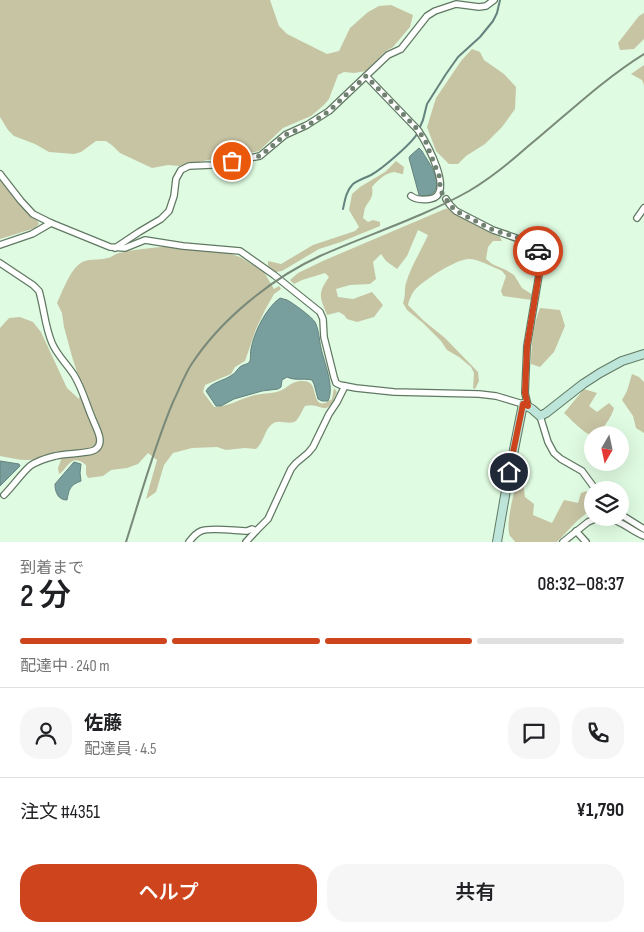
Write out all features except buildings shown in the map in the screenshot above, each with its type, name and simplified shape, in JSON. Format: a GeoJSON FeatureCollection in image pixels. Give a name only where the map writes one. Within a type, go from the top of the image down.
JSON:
{"type":"FeatureCollection","features":[{"type":"Feature","properties":{"kind":"main road"},"geometry":{"type":"LineString","coordinates":[[497,542],[506,490],[525,405],[540,416],[600,372],[622,361],[644,354]]}},
{"type":"Feature","properties":{"kind":"street"},"geometry":{"type":"LineString","coordinates":[[115,248],[161,219],[169,211],[174,196],[176,179],[181,170],[189,166],[260,156],[285,135],[308,125],[329,111],[388,55],[401,49],[427,16],[435,11],[456,4],[479,7],[486,6],[494,0]]}},
{"type":"Feature","properties":{"kind":"street"},"geometry":{"type":"LineString","coordinates":[[0,174],[33,214],[110,247],[125,248],[145,240],[183,246],[240,251],[247,255],[279,278],[320,312],[334,377],[340,385],[394,392],[480,394],[496,396],[525,405],[527,346],[541,262],[540,253],[519,238],[493,230],[456,211],[450,205],[440,190],[440,178],[425,140],[418,130],[366,76]]}},
{"type":"Feature","properties":{"kind":"street"},"geometry":{"type":"LineString","coordinates":[[434,198],[440,190]]}},
{"type":"Feature","properties":{"kind":"street"},"geometry":{"type":"LineString","coordinates":[[411,196],[418,200],[446,199]]}},
{"type":"Feature","properties":{"kind":"street"},"geometry":{"type":"LineString","coordinates":[[638,218],[644,208]]}},
{"type":"Feature","properties":{"kind":"street"},"geometry":{"type":"LineString","coordinates":[[0,245],[32,234],[51,223]]}},
{"type":"Feature","properties":{"kind":"street"},"geometry":{"type":"LineString","coordinates":[[0,263],[34,285],[39,291],[52,344],[71,370],[83,391],[97,429],[100,444],[98,448],[92,451],[56,456],[31,466],[4,495]]}},
{"type":"Feature","properties":{"kind":"street"},"geometry":{"type":"LineString","coordinates":[[246,542],[268,519],[291,469],[314,447],[329,414],[345,386]]}},
{"type":"Feature","properties":{"kind":"street"},"geometry":{"type":"LineString","coordinates":[[540,416],[548,442],[554,453],[582,471],[589,481]]}},
{"type":"Feature","properties":{"kind":"street"},"geometry":{"type":"LineString","coordinates":[[629,520],[644,529]]}},
{"type":"Feature","properties":{"kind":"street"},"geometry":{"type":"LineString","coordinates":[[563,542],[584,525]]}},
{"type":"Feature","properties":{"kind":"street"},"geometry":{"type":"LineString","coordinates":[[625,526],[644,537],[642,542]]}},
{"type":"Feature","properties":{"kind":"street"},"geometry":{"type":"LineString","coordinates":[[189,542],[200,531],[209,529],[256,530]]}},
{"type":"Feature","properties":{"kind":"street"},"geometry":{"type":"LineString","coordinates":[[576,531],[586,542]]}},
{"type":"Feature","properties":{"kind":"shaded area"},"geometry":{"type":"Polygon","coordinates":[[[0,0],[270,0],[279,26],[287,34],[327,54],[339,51],[350,28],[368,12],[379,6],[391,5],[413,15],[410,27],[393,47],[386,51],[366,71],[344,72],[338,75],[329,99],[324,105],[311,116],[283,128],[259,151],[179,166],[168,165],[152,168],[120,153],[106,141],[96,141],[81,152],[74,154],[49,152],[14,136],[8,130],[0,117],[0,0]]]}},
{"type":"Feature","properties":{"kind":"shaded area"},"geometry":{"type":"Polygon","coordinates":[[[644,13],[644,39],[634,49],[620,50],[618,43],[639,16],[644,13]]]}},
{"type":"Feature","properties":{"kind":"shaded area"},"geometry":{"type":"Polygon","coordinates":[[[472,49],[480,52],[484,60],[504,74],[516,87],[515,109],[502,127],[485,144],[466,156],[458,164],[449,164],[436,151],[427,127],[436,98],[461,61],[472,49]]]}},
{"type":"Feature","properties":{"kind":"shaded area"},"geometry":{"type":"Polygon","coordinates":[[[644,65],[644,85],[642,80],[631,74],[644,65]]]}},
{"type":"Feature","properties":{"kind":"shaded area"},"geometry":{"type":"Polygon","coordinates":[[[396,161],[404,167],[403,174],[394,172],[379,180],[372,187],[372,196],[365,209],[363,218],[368,222],[373,220],[380,222],[380,226],[319,249],[282,271],[276,272],[268,266],[268,261],[281,264],[313,245],[355,231],[359,227],[349,210],[352,194],[385,172],[396,161]]]}},
{"type":"Feature","properties":{"kind":"shaded area"},"geometry":{"type":"Polygon","coordinates":[[[0,180],[20,204],[36,218],[39,224],[35,228],[0,239],[0,180]]]}},
{"type":"Feature","properties":{"kind":"shaded area"},"geometry":{"type":"Polygon","coordinates":[[[450,208],[477,226],[500,237],[502,241],[493,241],[488,247],[486,259],[514,275],[522,288],[533,295],[532,300],[503,296],[501,291],[506,276],[502,271],[473,259],[463,260],[440,271],[424,282],[413,293],[408,305],[445,338],[478,372],[479,381],[475,389],[473,388],[474,373],[471,367],[447,350],[423,323],[407,310],[403,303],[408,277],[428,235],[418,230],[407,256],[397,269],[386,261],[381,254],[373,262],[376,279],[370,284],[350,285],[336,289],[338,297],[353,299],[372,292],[383,305],[374,317],[357,322],[347,319],[339,312],[327,315],[321,296],[321,292],[329,277],[325,273],[294,284],[290,280],[298,273],[325,260],[450,208]]]}},
{"type":"Feature","properties":{"kind":"shaded area"},"geometry":{"type":"Polygon","coordinates":[[[177,246],[228,253],[240,257],[264,272],[274,289],[279,286],[281,289],[274,294],[265,310],[245,361],[235,367],[231,374],[205,385],[203,392],[214,407],[225,406],[250,396],[279,391],[292,383],[301,381],[311,384],[317,399],[322,403],[332,399],[334,388],[337,392],[329,406],[323,408],[311,405],[305,406],[296,421],[273,423],[256,449],[192,448],[173,453],[164,465],[156,492],[146,499],[157,460],[148,453],[138,464],[127,468],[111,470],[103,476],[88,478],[86,465],[76,460],[59,474],[58,468],[61,460],[59,451],[32,460],[0,456],[0,328],[9,318],[20,317],[33,322],[41,332],[67,388],[79,399],[82,386],[73,360],[62,313],[57,303],[72,273],[78,265],[85,261],[104,259],[133,250],[177,246]]]}},
{"type":"Feature","properties":{"kind":"shaded area"},"geometry":{"type":"Polygon","coordinates":[[[540,308],[560,310],[565,326],[554,352],[540,367],[531,364],[531,350],[540,308]]]}},
{"type":"Feature","properties":{"kind":"shaded area"},"geometry":{"type":"Polygon","coordinates":[[[632,374],[644,382],[644,433],[636,428],[633,416],[622,400],[632,374]]]}},
{"type":"Feature","properties":{"kind":"shaded area"},"geometry":{"type":"Polygon","coordinates":[[[584,389],[597,393],[589,406],[597,412],[609,403],[614,408],[604,426],[584,426],[584,431],[564,413],[584,389]]]}},
{"type":"Feature","properties":{"kind":"shaded area"},"geometry":{"type":"Polygon","coordinates":[[[517,481],[523,483],[525,497],[534,504],[533,515],[552,523],[564,500],[578,503],[581,493],[584,492],[584,515],[557,542],[515,542],[510,536],[509,531],[510,509],[517,481]]]}},
{"type":"Feature","properties":{"kind":"water"},"geometry":{"type":"Polygon","coordinates":[[[419,148],[431,166],[437,182],[434,192],[427,196],[419,195],[409,158],[419,148]]]}},
{"type":"Feature","properties":{"kind":"water"},"geometry":{"type":"Polygon","coordinates":[[[280,298],[293,304],[315,322],[330,382],[328,401],[318,399],[312,380],[287,377],[282,380],[281,387],[278,389],[262,391],[234,399],[221,406],[216,406],[206,391],[249,362],[258,328],[265,314],[280,298]]]}},
{"type":"Feature","properties":{"kind":"water"},"geometry":{"type":"Polygon","coordinates":[[[0,461],[19,464],[20,466],[0,486],[0,461]]]}},
{"type":"Feature","properties":{"kind":"water"},"geometry":{"type":"Polygon","coordinates":[[[74,462],[81,464],[81,481],[72,486],[67,500],[64,500],[58,495],[55,484],[74,462]]]}},
{"type":"Feature","properties":{"kind":"waterway"},"geometry":{"type":"LineString","coordinates":[[419,129],[427,104],[458,57],[480,37],[493,21],[500,0]]}},
{"type":"Feature","properties":{"kind":"waterway"},"geometry":{"type":"LineString","coordinates":[[343,209],[347,193],[353,184],[382,167],[403,150],[417,134]]}},
{"type":"Feature","properties":{"kind":"railway"},"geometry":{"type":"LineString","coordinates":[[126,542],[160,436],[184,378],[203,348],[232,317],[266,288],[302,265],[451,201],[469,191],[512,160],[598,87],[644,54]]}},
{"type":"Feature","properties":{"kind":"way so far"},"geometry":{"type":"LineString","coordinates":[[232,161],[260,156],[285,135],[308,125],[329,111],[366,76],[418,130],[425,140],[440,178],[440,190],[450,205],[456,211],[493,230],[519,238],[538,251]]}},
{"type":"Feature","properties":{"kind":"route"},"geometry":{"type":"LineString","coordinates":[[509,472],[523,404],[528,406],[525,393],[527,346],[541,262],[541,256],[538,251]]}}]}
